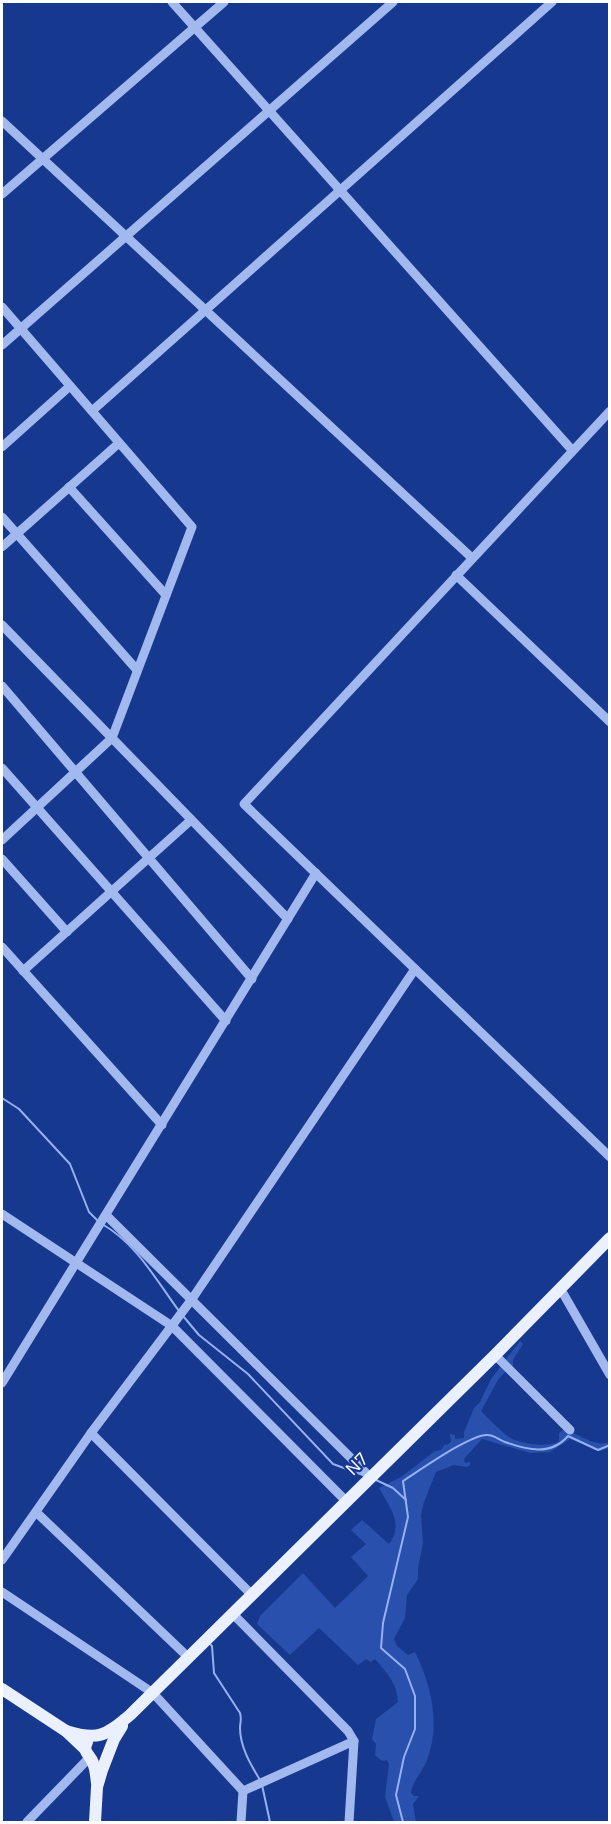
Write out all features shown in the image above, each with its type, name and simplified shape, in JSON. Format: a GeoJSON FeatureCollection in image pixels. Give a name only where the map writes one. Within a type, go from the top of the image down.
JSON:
{"type":"FeatureCollection","features":[{"type":"Feature","properties":{"kind":"main road","name":"N7"},"geometry":{"type":"LineString","coordinates":[[130,1716],[495,1355],[609,1238]]}},
{"type":"Feature","properties":{"kind":"main road"},"geometry":{"type":"LineString","coordinates":[[2,1689],[66,1731],[89,1756],[103,1761],[109,1753],[106,1740],[66,1731]]}},
{"type":"Feature","properties":{"kind":"main road"},"geometry":{"type":"LineString","coordinates":[[97,1787],[89,1756],[88,1740],[109,1732],[130,1716]]}},
{"type":"Feature","properties":{"kind":"main road"},"geometry":{"type":"LineString","coordinates":[[95,1822],[97,1787],[117,1733],[130,1716]]}},
{"type":"Feature","properties":{"kind":"street"},"geometry":{"type":"LineString","coordinates":[[172,2],[573,450]]}},
{"type":"Feature","properties":{"kind":"street"},"geometry":{"type":"LineString","coordinates":[[2,194],[224,2]]}},
{"type":"Feature","properties":{"kind":"street"},"geometry":{"type":"LineString","coordinates":[[2,345],[393,2]]}},
{"type":"Feature","properties":{"kind":"street"},"geometry":{"type":"LineString","coordinates":[[92,411],[552,2]]}},
{"type":"Feature","properties":{"kind":"street"},"geometry":{"type":"LineString","coordinates":[[2,121],[472,558]]}},
{"type":"Feature","properties":{"kind":"street"},"geometry":{"type":"LineString","coordinates":[[2,307],[192,526],[112,738],[2,840]]}},
{"type":"Feature","properties":{"kind":"street"},"geometry":{"type":"LineString","coordinates":[[2,447],[70,386]]}},
{"type":"Feature","properties":{"kind":"street"},"geometry":{"type":"LineString","coordinates":[[608,416],[573,450],[244,804],[609,1157]]}},
{"type":"Feature","properties":{"kind":"street"},"geometry":{"type":"LineString","coordinates":[[2,547],[119,443]]}},
{"type":"Feature","properties":{"kind":"street"},"geometry":{"type":"LineString","coordinates":[[69,487],[166,595]]}},
{"type":"Feature","properties":{"kind":"street"},"geometry":{"type":"LineString","coordinates":[[2,517],[137,670]]}},
{"type":"Feature","properties":{"kind":"street"},"geometry":{"type":"LineString","coordinates":[[456,575],[609,722]]}},
{"type":"Feature","properties":{"kind":"street"},"geometry":{"type":"LineString","coordinates":[[2,625],[288,919]]}},
{"type":"Feature","properties":{"kind":"street"},"geometry":{"type":"LineString","coordinates":[[2,686],[252,979]]}},
{"type":"Feature","properties":{"kind":"street"},"geometry":{"type":"LineString","coordinates":[[2,768],[226,1021]]}},
{"type":"Feature","properties":{"kind":"street"},"geometry":{"type":"LineString","coordinates":[[23,971],[191,820]]}},
{"type":"Feature","properties":{"kind":"street"},"geometry":{"type":"LineString","coordinates":[[2,859],[67,932]]}},
{"type":"Feature","properties":{"kind":"street"},"geometry":{"type":"LineString","coordinates":[[2,1383],[316,873]]}},
{"type":"Feature","properties":{"kind":"street"},"geometry":{"type":"LineString","coordinates":[[2,947],[162,1125]]}},
{"type":"Feature","properties":{"kind":"street"},"geometry":{"type":"LineString","coordinates":[[2,1560],[91,1433],[192,1299],[415,969]]}},
{"type":"Feature","properties":{"kind":"street"},"geometry":{"type":"LineString","coordinates":[[2,1214],[172,1326],[346,1501]]}},
{"type":"Feature","properties":{"kind":"street"},"geometry":{"type":"LineString","coordinates":[[106,1215],[370,1477]]}},
{"type":"Feature","properties":{"kind":"street"},"geometry":{"type":"LineString","coordinates":[[560,1288],[609,1375]]}},
{"type":"Feature","properties":{"kind":"street"},"geometry":{"type":"LineString","coordinates":[[495,1355],[570,1430]]}},
{"type":"Feature","properties":{"kind":"street"},"geometry":{"type":"LineString","coordinates":[[91,1433],[252,1595]]}},
{"type":"Feature","properties":{"kind":"street"},"geometry":{"type":"LineString","coordinates":[[36,1512],[189,1658]]}},
{"type":"Feature","properties":{"kind":"street"},"geometry":{"type":"LineString","coordinates":[[2,1592],[153,1693],[243,1791],[241,1822]]}},
{"type":"Feature","properties":{"kind":"street"},"geometry":{"type":"LineString","coordinates":[[232,1614],[348,1731],[354,1741],[350,1822]]}},
{"type":"Feature","properties":{"kind":"street"},"geometry":{"type":"LineString","coordinates":[[243,1791],[354,1741]]}},
{"type":"Feature","properties":{"kind":"street"},"geometry":{"type":"LineString","coordinates":[[27,1822],[89,1756]]}},
{"type":"Feature","properties":{"kind":"shaded area"},"geometry":{"type":"Polygon","coordinates":[[[520,1341],[523,1344],[513,1360],[513,1367],[498,1380],[481,1411],[505,1434],[520,1442],[541,1445],[554,1443],[559,1441],[559,1433],[563,1430],[593,1442],[609,1442],[609,1448],[600,1451],[570,1439],[550,1452],[530,1453],[482,1439],[464,1459],[465,1463],[470,1462],[470,1465],[467,1467],[454,1465],[436,1472],[421,1515],[423,1543],[418,1579],[407,1595],[405,1618],[394,1639],[397,1646],[408,1655],[415,1652],[421,1664],[430,1691],[434,1719],[433,1733],[427,1760],[415,1780],[411,1793],[419,1796],[413,1804],[416,1822],[394,1822],[385,1797],[389,1764],[387,1760],[382,1761],[375,1755],[376,1744],[372,1739],[376,1719],[398,1702],[396,1689],[387,1674],[375,1659],[371,1662],[366,1659],[358,1665],[319,1628],[290,1655],[257,1624],[260,1616],[303,1573],[335,1608],[368,1576],[351,1557],[366,1544],[351,1530],[362,1520],[389,1544],[395,1530],[394,1516],[379,1488],[401,1477],[435,1451],[441,1450],[445,1444],[451,1442],[450,1434],[455,1435],[455,1439],[464,1438],[464,1432],[474,1408],[480,1402],[491,1379],[520,1341]]]}},
{"type":"Feature","properties":{"kind":"waterway"},"geometry":{"type":"LineString","coordinates":[[2,1098],[19,1109],[70,1164],[89,1212],[98,1221]]}},
{"type":"Feature","properties":{"kind":"waterway"},"geometry":{"type":"LineString","coordinates":[[102,1224],[136,1252],[179,1311]]}},
{"type":"Feature","properties":{"kind":"waterway"},"geometry":{"type":"LineString","coordinates":[[183,1316],[199,1335],[248,1374],[333,1464],[363,1475]]}},
{"type":"Feature","properties":{"kind":"waterway"},"geometry":{"type":"LineString","coordinates":[[403,1822],[396,1795],[404,1757],[415,1729],[415,1696],[405,1669],[381,1648],[383,1623],[408,1517],[403,1481],[458,1446],[480,1436],[490,1435],[513,1445],[538,1450],[554,1446],[568,1436],[598,1450],[610,1445]]}},
{"type":"Feature","properties":{"kind":"waterway"},"geometry":{"type":"LineString","coordinates":[[376,1480],[393,1488],[406,1500]]}},
{"type":"Feature","properties":{"kind":"waterway"},"geometry":{"type":"LineString","coordinates":[[209,1643],[212,1646],[214,1673],[240,1713],[242,1742],[260,1780]]}},
{"type":"Feature","properties":{"kind":"waterway"},"geometry":{"type":"LineString","coordinates":[[262,1785],[270,1822]]}}]}
